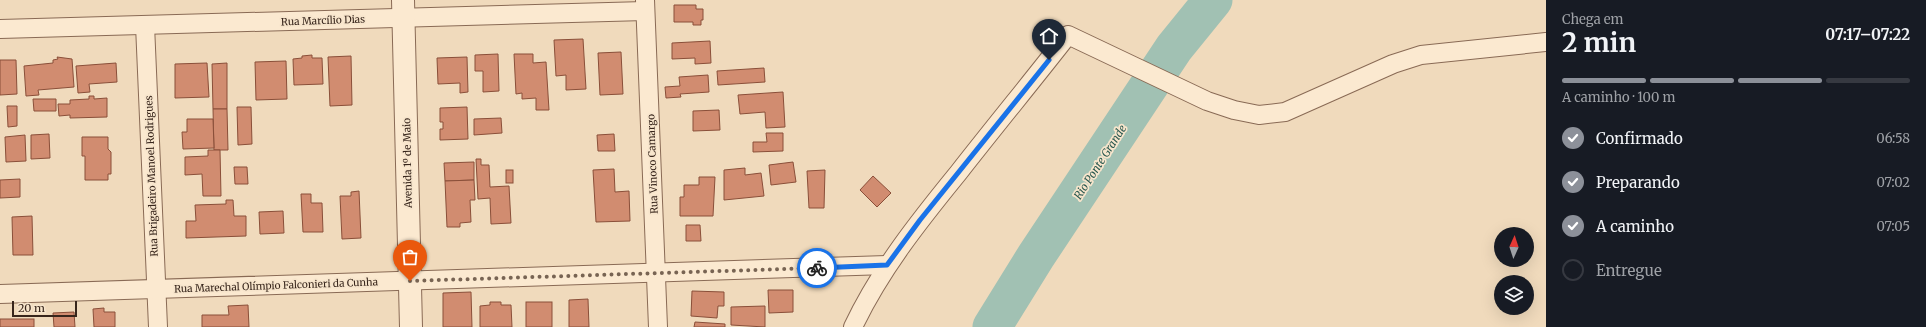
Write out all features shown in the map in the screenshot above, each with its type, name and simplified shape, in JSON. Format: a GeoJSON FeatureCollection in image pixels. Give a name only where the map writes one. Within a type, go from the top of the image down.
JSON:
{"type":"FeatureCollection","features":[{"type":"Feature","properties":{"kind":"street","name":"Rua Marcílio Dias"},"geometry":{"type":"LineString","coordinates":[[0,29],[145,25],[404,9],[645,6]]}},
{"type":"Feature","properties":{"kind":"street","name":"Rua Vinoco Camargo"},"geometry":{"type":"LineString","coordinates":[[645,6],[658,327]]}},
{"type":"Feature","properties":{"kind":"street","name":"Avenida 1º de Maio"},"geometry":{"type":"LineString","coordinates":[[404,9],[411,327]]}},
{"type":"Feature","properties":{"kind":"street","name":"Rua Brigadeiro Manoel Rodrigues"},"geometry":{"type":"LineString","coordinates":[[145,25],[158,327]]}},
{"type":"Feature","properties":{"kind":"street"},"geometry":{"type":"LineString","coordinates":[[854,327],[864,303],[887,265],[920,220],[1068,35],[1206,101],[1234,110],[1259,115],[1285,112],[1394,64],[1421,55],[1546,42]]}},
{"type":"Feature","properties":{"kind":"street","name":"Rua Marechal Olímpio Falconieri da Cunha"},"geometry":{"type":"LineString","coordinates":[[0,294],[887,265]]}},
{"type":"Feature","properties":{"kind":"building"},"geometry":{"type":"Polygon","coordinates":[[[674,5],[696,5],[696,9],[703,9],[703,20],[701,20],[701,25],[693,25],[693,22],[674,22],[674,5]]]}},
{"type":"Feature","properties":{"kind":"building"},"geometry":{"type":"Polygon","coordinates":[[[583,39],[586,89],[566,90],[566,75],[556,76],[554,40],[583,39]]]}},
{"type":"Feature","properties":{"kind":"building"},"geometry":{"type":"Polygon","coordinates":[[[710,41],[711,63],[695,64],[695,58],[672,59],[672,43],[710,41]]]}},
{"type":"Feature","properties":{"kind":"building"},"geometry":{"type":"Polygon","coordinates":[[[621,52],[623,94],[600,95],[598,53],[621,52]]]}},
{"type":"Feature","properties":{"kind":"building"},"geometry":{"type":"Polygon","coordinates":[[[498,54],[499,91],[483,92],[483,71],[475,71],[475,55],[498,54]]]}},
{"type":"Feature","properties":{"kind":"building"},"geometry":{"type":"Polygon","coordinates":[[[514,54],[533,54],[533,63],[546,62],[549,110],[536,110],[536,98],[522,99],[522,93],[516,94],[514,54]]]}},
{"type":"Feature","properties":{"kind":"building"},"geometry":{"type":"Polygon","coordinates":[[[312,55],[312,58],[322,58],[323,84],[294,85],[293,59],[312,55]]]}},
{"type":"Feature","properties":{"kind":"building"},"geometry":{"type":"Polygon","coordinates":[[[351,56],[352,105],[330,106],[328,57],[351,56]]]}},
{"type":"Feature","properties":{"kind":"building"},"geometry":{"type":"Polygon","coordinates":[[[57,57],[72,59],[74,87],[38,90],[39,95],[26,96],[24,66],[53,63],[53,60],[58,59],[57,57]]]}},
{"type":"Feature","properties":{"kind":"building"},"geometry":{"type":"Polygon","coordinates":[[[467,57],[468,92],[460,93],[460,83],[438,84],[437,58],[467,57]]]}},
{"type":"Feature","properties":{"kind":"building"},"geometry":{"type":"Polygon","coordinates":[[[0,60],[16,60],[17,94],[0,95],[0,60]]]}},
{"type":"Feature","properties":{"kind":"building"},"geometry":{"type":"Polygon","coordinates":[[[286,61],[287,99],[256,100],[255,62],[286,61]]]}},
{"type":"Feature","properties":{"kind":"building"},"geometry":{"type":"Polygon","coordinates":[[[116,63],[117,82],[89,84],[90,92],[78,93],[76,66],[116,63]]]}},
{"type":"Feature","properties":{"kind":"building"},"geometry":{"type":"Polygon","coordinates":[[[207,63],[209,97],[175,98],[175,64],[207,63]]]}},
{"type":"Feature","properties":{"kind":"building"},"geometry":{"type":"Polygon","coordinates":[[[227,63],[227,109],[213,109],[212,64],[227,63]]]}},
{"type":"Feature","properties":{"kind":"building"},"geometry":{"type":"Polygon","coordinates":[[[764,68],[765,82],[718,85],[717,71],[764,68]]]}},
{"type":"Feature","properties":{"kind":"building"},"geometry":{"type":"Polygon","coordinates":[[[708,75],[709,92],[680,94],[681,97],[666,98],[665,87],[680,86],[679,77],[708,75]]]}},
{"type":"Feature","properties":{"kind":"building"},"geometry":{"type":"Polygon","coordinates":[[[783,92],[785,127],[766,128],[765,112],[740,114],[738,95],[783,92]]]}},
{"type":"Feature","properties":{"kind":"building"},"geometry":{"type":"Polygon","coordinates":[[[89,96],[94,96],[94,99],[107,98],[107,117],[70,118],[70,115],[59,116],[58,104],[70,104],[70,100],[89,99],[89,96]]]}},
{"type":"Feature","properties":{"kind":"building"},"geometry":{"type":"Polygon","coordinates":[[[33,99],[56,99],[56,111],[34,111],[33,99]]]}},
{"type":"Feature","properties":{"kind":"building"},"geometry":{"type":"Polygon","coordinates":[[[7,106],[17,106],[17,126],[8,127],[7,106]]]}},
{"type":"Feature","properties":{"kind":"building"},"geometry":{"type":"Polygon","coordinates":[[[237,107],[251,107],[252,144],[238,145],[237,107]]]}},
{"type":"Feature","properties":{"kind":"building"},"geometry":{"type":"Polygon","coordinates":[[[467,107],[468,139],[440,140],[440,129],[443,129],[443,122],[440,122],[440,108],[467,107]]]}},
{"type":"Feature","properties":{"kind":"building"},"geometry":{"type":"Polygon","coordinates":[[[213,109],[227,109],[228,150],[214,150],[213,109]]]}},
{"type":"Feature","properties":{"kind":"building"},"geometry":{"type":"Polygon","coordinates":[[[719,110],[720,130],[693,131],[693,111],[719,110]]]}},
{"type":"Feature","properties":{"kind":"building"},"geometry":{"type":"Polygon","coordinates":[[[501,118],[502,133],[474,135],[474,119],[501,118]]]}},
{"type":"Feature","properties":{"kind":"building"},"geometry":{"type":"Polygon","coordinates":[[[187,119],[213,119],[214,148],[183,149],[182,132],[187,132],[187,119]]]}},
{"type":"Feature","properties":{"kind":"building"},"geometry":{"type":"Polygon","coordinates":[[[766,133],[783,133],[783,151],[753,152],[753,142],[767,142],[766,133]]]}},
{"type":"Feature","properties":{"kind":"building"},"geometry":{"type":"Polygon","coordinates":[[[49,134],[50,158],[31,159],[31,135],[49,134]]]}},
{"type":"Feature","properties":{"kind":"building"},"geometry":{"type":"Polygon","coordinates":[[[614,134],[615,151],[598,151],[597,135],[614,134]]]}},
{"type":"Feature","properties":{"kind":"building"},"geometry":{"type":"Polygon","coordinates":[[[25,135],[26,161],[6,162],[5,137],[25,135]]]}},
{"type":"Feature","properties":{"kind":"building"},"geometry":{"type":"Polygon","coordinates":[[[82,137],[108,137],[108,149],[111,152],[111,174],[108,174],[108,180],[85,180],[85,156],[82,156],[82,137]]]}},
{"type":"Feature","properties":{"kind":"building"},"geometry":{"type":"Polygon","coordinates":[[[208,150],[220,150],[221,196],[203,196],[202,174],[185,175],[185,157],[208,156],[208,150]]]}},
{"type":"Feature","properties":{"kind":"building"},"geometry":{"type":"Polygon","coordinates":[[[476,159],[481,159],[481,165],[489,165],[490,187],[509,186],[511,223],[491,224],[490,198],[478,199],[476,159]]]}},
{"type":"Feature","properties":{"kind":"building"},"geometry":{"type":"Polygon","coordinates":[[[474,162],[474,180],[445,181],[444,163],[474,162]]]}},
{"type":"Feature","properties":{"kind":"building"},"geometry":{"type":"Polygon","coordinates":[[[793,162],[796,182],[771,185],[769,165],[793,162]]]}},
{"type":"Feature","properties":{"kind":"building"},"geometry":{"type":"Polygon","coordinates":[[[234,167],[247,167],[248,184],[235,184],[234,167]]]}},
{"type":"Feature","properties":{"kind":"building"},"geometry":{"type":"Polygon","coordinates":[[[745,168],[745,175],[761,173],[764,196],[724,200],[724,170],[745,168]]]}},
{"type":"Feature","properties":{"kind":"building"},"geometry":{"type":"Polygon","coordinates":[[[614,169],[615,192],[629,191],[630,221],[596,222],[593,170],[614,169]]]}},
{"type":"Feature","properties":{"kind":"building"},"geometry":{"type":"Polygon","coordinates":[[[506,170],[513,170],[513,183],[506,183],[506,170]]]}},
{"type":"Feature","properties":{"kind":"building"},"geometry":{"type":"Polygon","coordinates":[[[825,170],[824,208],[809,208],[807,171],[825,170]]]}},
{"type":"Feature","properties":{"kind":"building"},"geometry":{"type":"Polygon","coordinates":[[[873,176],[891,193],[877,207],[860,190],[873,176]]]}},
{"type":"Feature","properties":{"kind":"building"},"geometry":{"type":"Polygon","coordinates":[[[699,177],[715,177],[713,216],[680,216],[680,197],[684,197],[684,185],[699,185],[699,177]]]}},
{"type":"Feature","properties":{"kind":"building"},"geometry":{"type":"Polygon","coordinates":[[[20,179],[20,197],[0,198],[0,180],[20,179]]]}},
{"type":"Feature","properties":{"kind":"building"},"geometry":{"type":"Polygon","coordinates":[[[474,180],[475,200],[470,200],[471,222],[460,223],[460,227],[447,227],[445,181],[474,180]]]}},
{"type":"Feature","properties":{"kind":"building"},"geometry":{"type":"Polygon","coordinates":[[[359,191],[361,238],[342,239],[340,196],[351,196],[351,192],[359,191]]]}},
{"type":"Feature","properties":{"kind":"building"},"geometry":{"type":"Polygon","coordinates":[[[301,194],[311,194],[311,203],[322,203],[323,232],[303,232],[301,194]]]}},
{"type":"Feature","properties":{"kind":"building"},"geometry":{"type":"Polygon","coordinates":[[[226,200],[233,200],[234,216],[246,216],[246,236],[186,238],[186,221],[196,221],[195,205],[226,204],[226,200]]]}},
{"type":"Feature","properties":{"kind":"building"},"geometry":{"type":"Polygon","coordinates":[[[283,211],[284,233],[260,234],[259,212],[283,211]]]}},
{"type":"Feature","properties":{"kind":"building"},"geometry":{"type":"Polygon","coordinates":[[[32,216],[33,255],[13,255],[12,217],[32,216]]]}},
{"type":"Feature","properties":{"kind":"building"},"geometry":{"type":"Polygon","coordinates":[[[686,225],[700,225],[701,241],[686,241],[686,225]]]}},
{"type":"Feature","properties":{"kind":"building"},"geometry":{"type":"Polygon","coordinates":[[[768,290],[793,290],[793,312],[769,313],[768,290]]]}},
{"type":"Feature","properties":{"kind":"building"},"geometry":{"type":"Polygon","coordinates":[[[692,291],[724,292],[724,306],[718,306],[717,318],[691,316],[692,291]]]}},
{"type":"Feature","properties":{"kind":"building"},"geometry":{"type":"Polygon","coordinates":[[[471,292],[472,327],[443,327],[443,293],[471,292]]]}},
{"type":"Feature","properties":{"kind":"building"},"geometry":{"type":"Polygon","coordinates":[[[588,299],[589,327],[569,327],[569,300],[588,299]]]}},
{"type":"Feature","properties":{"kind":"building"},"geometry":{"type":"Polygon","coordinates":[[[490,302],[501,302],[501,305],[511,305],[512,327],[480,327],[480,306],[490,305],[490,302]]]}},
{"type":"Feature","properties":{"kind":"building"},"geometry":{"type":"Polygon","coordinates":[[[526,302],[552,302],[552,327],[526,327],[526,302]]]}},
{"type":"Feature","properties":{"kind":"building"},"geometry":{"type":"Polygon","coordinates":[[[248,305],[249,327],[202,327],[202,315],[229,315],[228,306],[248,305]]]}},
{"type":"Feature","properties":{"kind":"building"},"geometry":{"type":"Polygon","coordinates":[[[765,306],[765,327],[731,325],[731,307],[765,306]]]}},
{"type":"Feature","properties":{"kind":"building"},"geometry":{"type":"Polygon","coordinates":[[[104,308],[104,312],[115,312],[115,327],[94,327],[93,309],[104,308]]]}},
{"type":"Feature","properties":{"kind":"building"},"geometry":{"type":"Polygon","coordinates":[[[74,312],[75,327],[54,327],[53,313],[74,312]]]}},
{"type":"Feature","properties":{"kind":"building"},"geometry":{"type":"Polygon","coordinates":[[[0,319],[34,319],[34,327],[0,327],[0,319]]]}},
{"type":"Feature","properties":{"kind":"building"},"geometry":{"type":"Polygon","coordinates":[[[695,322],[725,324],[725,327],[694,327],[695,322]]]}},
{"type":"Feature","properties":{"kind":"waterway","name":"Rio Ponte Grande"},"geometry":{"type":"LineString","coordinates":[[992,327],[1036,256],[1174,48],[1213,0]]}},
{"type":"Feature","properties":{"kind":"way so far"},"geometry":{"type":"LineString","coordinates":[[410,281],[817,268]]}},
{"type":"Feature","properties":{"kind":"route"},"geometry":{"type":"LineString","coordinates":[[817,268],[887,265],[920,220],[1049,60]]}}]}
